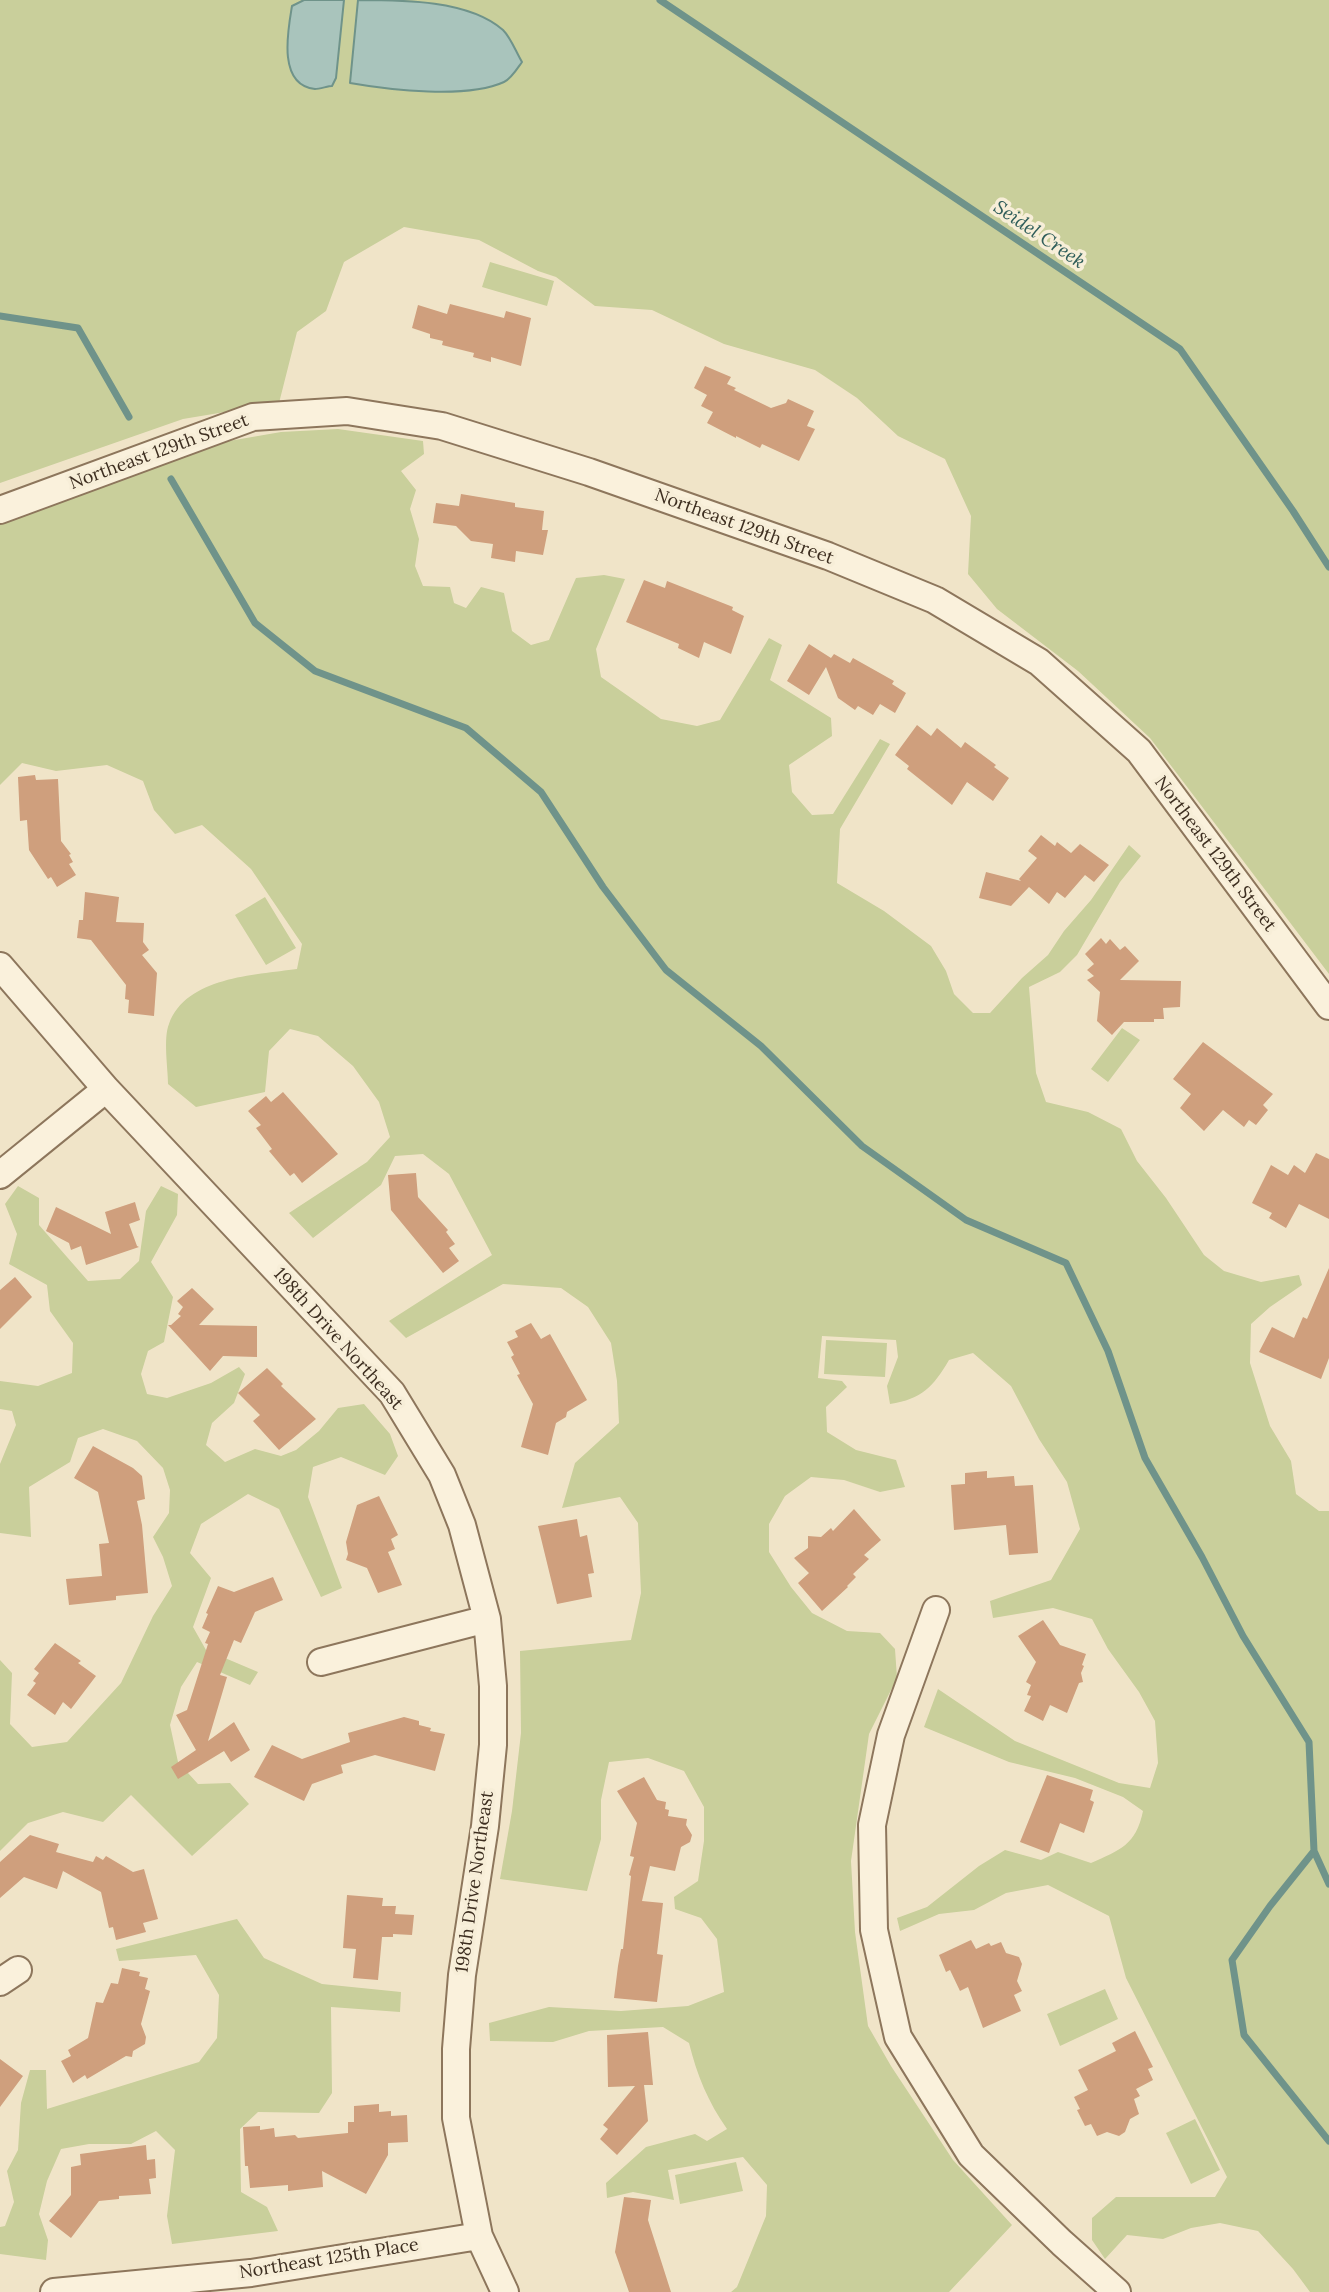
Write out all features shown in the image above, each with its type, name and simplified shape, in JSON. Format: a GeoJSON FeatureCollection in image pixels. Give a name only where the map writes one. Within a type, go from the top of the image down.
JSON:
{"type":"FeatureCollection","features":[{"type":"Feature","properties":{"kind":"street","name":"Northeast 129th Street"},"geometry":{"type":"LineString","coordinates":[[0,510],[253,417],[347,411],[442,426],[589,472],[828,556],[935,600],[1039,662],[1139,751],[1329,1006]]}},
{"type":"Feature","properties":{"kind":"street","name":"198th Drive Northeast"},"geometry":{"type":"LineString","coordinates":[[0,966],[106,1090],[392,1393],[442,1475],[462,1525],[487,1619],[493,1686],[493,1745],[485,1826],[462,1975],[456,2049],[456,2118],[479,2236],[505,2292]]}},
{"type":"Feature","properties":{"kind":"street"},"geometry":{"type":"LineString","coordinates":[[0,1175],[106,1090]]}},
{"type":"Feature","properties":{"kind":"street"},"geometry":{"type":"LineString","coordinates":[[936,1610],[891,1735],[872,1825],[874,1930],[898,2037],[971,2155],[1117,2292]]}},
{"type":"Feature","properties":{"kind":"street"},"geometry":{"type":"LineString","coordinates":[[321,1662],[487,1619]]}},
{"type":"Feature","properties":{"kind":"street","name":"Northeast 125th Place"},"geometry":{"type":"LineString","coordinates":[[54,2292],[251,2273],[479,2236]]}},
{"type":"Feature","properties":{"kind":"green space"},"geometry":{"type":"Polygon","coordinates":[[[0,0],[1329,0],[1329,974],[1150,738],[1078,671],[997,609],[968,574],[971,516],[945,459],[898,436],[857,398],[815,370],[724,344],[652,310],[595,306],[556,277],[538,271],[479,240],[404,227],[344,262],[326,311],[297,332],[279,403],[183,419],[0,483],[0,0]]]}},
{"type":"Feature","properties":{"kind":"green space"},"geometry":{"type":"Polygon","coordinates":[[[490,262],[554,281],[547,306],[482,287],[490,262]]]}},
{"type":"Feature","properties":{"kind":"green space"},"geometry":{"type":"Polygon","coordinates":[[[338,429],[423,441],[424,454],[401,471],[416,490],[410,509],[419,539],[415,566],[423,586],[450,587],[454,603],[466,608],[481,587],[504,593],[512,631],[531,645],[549,640],[576,578],[604,575],[625,579],[596,649],[601,677],[661,719],[697,726],[720,720],[769,638],[782,645],[770,680],[831,718],[832,736],[789,765],[792,792],[812,815],[833,814],[880,739],[890,744],[840,829],[837,883],[884,911],[931,946],[946,971],[954,994],[973,1013],[990,1013],[1022,978],[1048,955],[1129,845],[1141,856],[1120,882],[1077,955],[1060,972],[1029,987],[1036,1073],[1046,1102],[1088,1112],[1121,1129],[1137,1161],[1166,1198],[1204,1255],[1224,1271],[1261,1282],[1299,1275],[1302,1285],[1251,1324],[1250,1363],[1270,1426],[1291,1461],[1296,1494],[1319,1511],[1329,1511],[1329,2292],[1310,2292],[1258,2231],[1220,2223],[1191,2228],[1163,2239],[1127,2235],[1105,2259],[1092,2240],[1092,2218],[1116,2197],[1215,2197],[1227,2177],[1126,1978],[1109,1916],[1048,1885],[1006,1893],[974,1910],[939,1914],[900,1931],[897,1918],[927,1907],[979,1866],[1005,1850],[1041,1860],[1058,1852],[1091,1863],[1131,1839],[1143,1811],[1123,1797],[1075,1778],[1009,1762],[924,1727],[938,1689],[1015,1741],[1119,1783],[1150,1788],[1158,1763],[1155,1721],[1139,1692],[1108,1649],[1092,1619],[1053,1608],[993,1618],[990,1601],[1051,1580],[1080,1529],[1067,1482],[1039,1439],[1011,1386],[973,1353],[949,1360],[938,1378],[919,1395],[890,1404],[887,1386],[898,1357],[896,1340],[822,1336],[818,1378],[842,1381],[847,1387],[826,1407],[827,1432],[856,1450],[896,1460],[905,1487],[880,1492],[844,1480],[811,1477],[785,1496],[769,1524],[769,1552],[791,1587],[812,1613],[847,1631],[880,1633],[895,1649],[897,1678],[869,1734],[851,1861],[855,1932],[868,2026],[953,2160],[1012,2225],[949,2292],[731,2292],[737,2287],[766,2216],[767,2185],[743,2157],[668,2170],[674,2200],[633,2192],[607,2198],[606,2183],[646,2147],[695,2134],[707,2141],[727,2129],[704,2088],[689,2043],[663,2027],[589,2031],[553,2042],[490,2041],[489,2023],[549,2007],[621,2011],[688,2006],[724,1992],[717,1939],[701,1918],[675,1909],[674,1897],[698,1881],[704,1841],[704,1807],[684,1771],[648,1758],[609,1762],[601,1800],[601,1839],[587,1891],[500,1879],[512,1811],[521,1733],[520,1651],[631,1640],[641,1593],[638,1523],[620,1497],[562,1508],[575,1463],[619,1423],[617,1381],[611,1343],[588,1307],[561,1288],[503,1284],[406,1338],[389,1321],[492,1255],[449,1174],[423,1154],[395,1156],[381,1185],[313,1238],[289,1213],[367,1162],[390,1137],[379,1102],[353,1066],[318,1036],[290,1029],[269,1051],[265,1092],[196,1107],[168,1084],[167,1030],[178,1008],[190,996],[223,981],[297,969],[302,944],[251,869],[202,825],[175,834],[154,810],[143,781],[107,765],[56,771],[22,763],[0,785],[0,521],[229,441],[281,432],[338,429]]]}},
{"type":"Feature","properties":{"kind":"green space"},"geometry":{"type":"Polygon","coordinates":[[[265,897],[296,948],[266,965],[235,915],[265,897]]]}},
{"type":"Feature","properties":{"kind":"green space"},"geometry":{"type":"Polygon","coordinates":[[[1122,1028],[1140,1040],[1108,1082],[1091,1069],[1122,1028]]]}},
{"type":"Feature","properties":{"kind":"green space"},"geometry":{"type":"Polygon","coordinates":[[[18,1186],[39,1198],[39,1225],[88,1281],[120,1279],[139,1261],[146,1211],[161,1186],[178,1194],[177,1215],[151,1262],[173,1297],[164,1342],[148,1351],[141,1374],[147,1394],[167,1398],[211,1383],[239,1367],[245,1374],[234,1403],[212,1423],[206,1445],[225,1462],[255,1449],[281,1456],[296,1450],[319,1431],[338,1408],[364,1404],[390,1434],[398,1456],[385,1475],[341,1457],[313,1467],[308,1497],[342,1588],[321,1597],[279,1509],[248,1494],[201,1524],[190,1553],[211,1578],[193,1627],[206,1650],[258,1672],[250,1685],[197,1662],[181,1687],[170,1725],[178,1762],[198,1784],[230,1783],[249,1804],[192,1856],[131,1795],[103,1822],[63,1812],[28,1823],[0,1851],[0,1660],[12,1673],[10,1724],[32,1747],[67,1742],[121,1683],[153,1616],[172,1586],[153,1537],[169,1513],[170,1490],[163,1468],[137,1441],[103,1429],[78,1438],[70,1462],[29,1487],[31,1537],[0,1533],[0,1464],[16,1425],[12,1411],[0,1409],[0,1381],[38,1386],[72,1373],[73,1343],[50,1311],[47,1285],[9,1264],[17,1234],[5,1204],[18,1186]]]}},
{"type":"Feature","properties":{"kind":"green space"},"geometry":{"type":"Polygon","coordinates":[[[826,1340],[887,1343],[885,1377],[824,1374],[826,1340]]]}},
{"type":"Feature","properties":{"kind":"green space"},"geometry":{"type":"Polygon","coordinates":[[[237,1919],[264,1958],[322,1984],[401,1992],[400,2012],[331,2007],[332,2093],[319,2113],[258,2112],[240,2129],[241,2192],[267,2207],[278,2231],[172,2244],[167,2216],[175,2150],[156,2131],[131,2144],[89,2144],[61,2149],[47,2181],[39,2214],[48,2240],[46,2260],[0,2254],[0,2227],[5,2226],[14,2202],[7,2171],[18,2150],[21,2103],[30,2070],[46,2070],[47,2109],[199,2062],[217,2038],[219,1995],[196,1955],[119,1961],[116,1949],[237,1919]]]}},
{"type":"Feature","properties":{"kind":"green space"},"geometry":{"type":"Polygon","coordinates":[[[1105,1989],[1118,2019],[1060,2046],[1047,2014],[1105,1989]]]}},
{"type":"Feature","properties":{"kind":"green space"},"geometry":{"type":"Polygon","coordinates":[[[1195,2119],[1220,2170],[1191,2184],[1166,2133],[1195,2119]]]}},
{"type":"Feature","properties":{"kind":"green space"},"geometry":{"type":"Polygon","coordinates":[[[736,2162],[743,2191],[680,2204],[675,2175],[736,2162]]]}},
{"type":"Feature","properties":{"kind":"water"},"geometry":{"type":"Polygon","coordinates":[[[304,0],[344,0],[336,78],[332,86],[315,89],[303,85],[295,78],[290,67],[288,42],[292,6],[304,0]]]}},
{"type":"Feature","properties":{"kind":"water"},"geometry":{"type":"Polygon","coordinates":[[[358,0],[435,4],[472,13],[503,30],[522,62],[504,82],[470,90],[428,92],[350,83],[358,0]]]}},
{"type":"Feature","properties":{"kind":"building"},"geometry":{"type":"Polygon","coordinates":[[[450,304],[504,318],[506,311],[531,318],[521,366],[491,357],[491,362],[473,357],[474,353],[442,345],[443,341],[430,338],[430,334],[412,328],[418,305],[447,314],[450,304]]]}},
{"type":"Feature","properties":{"kind":"building"},"geometry":{"type":"Polygon","coordinates":[[[705,366],[731,377],[727,384],[736,388],[734,390],[771,408],[786,403],[788,399],[814,411],[807,426],[815,429],[799,461],[762,444],[760,448],[707,423],[713,412],[701,406],[707,395],[694,388],[705,366]]]}},
{"type":"Feature","properties":{"kind":"building"},"geometry":{"type":"Polygon","coordinates":[[[461,494],[544,511],[542,530],[548,530],[543,555],[516,551],[515,562],[491,558],[493,544],[471,541],[456,526],[433,523],[436,503],[459,506],[461,494]]]}},
{"type":"Feature","properties":{"kind":"building"},"geometry":{"type":"Polygon","coordinates":[[[644,580],[665,588],[667,581],[733,607],[732,610],[744,616],[731,654],[704,642],[699,658],[678,648],[679,644],[626,622],[644,580]]]}},
{"type":"Feature","properties":{"kind":"building"},"geometry":{"type":"Polygon","coordinates":[[[809,644],[831,658],[834,654],[850,663],[853,658],[894,681],[892,684],[906,693],[895,713],[880,704],[873,715],[858,706],[855,710],[838,698],[826,667],[809,695],[787,681],[809,644]]]}},
{"type":"Feature","properties":{"kind":"building"},"geometry":{"type":"Polygon","coordinates":[[[917,725],[931,736],[937,728],[961,748],[965,742],[1009,778],[993,801],[967,782],[952,805],[907,769],[909,766],[895,755],[917,725]]]}},
{"type":"Feature","properties":{"kind":"building"},"geometry":{"type":"Polygon","coordinates":[[[35,775],[36,780],[58,779],[61,841],[71,854],[69,855],[73,862],[69,864],[76,875],[57,887],[51,877],[48,879],[29,850],[27,820],[20,821],[18,777],[35,775]]]}},
{"type":"Feature","properties":{"kind":"building"},"geometry":{"type":"Polygon","coordinates":[[[1041,835],[1055,846],[1057,842],[1071,853],[1080,844],[1109,865],[1094,882],[1085,875],[1065,898],[1057,892],[1049,904],[1029,887],[1011,906],[979,898],[986,872],[1021,881],[1019,879],[1037,858],[1028,851],[1041,835]]]}},
{"type":"Feature","properties":{"kind":"building"},"geometry":{"type":"Polygon","coordinates":[[[85,892],[119,897],[116,922],[144,923],[143,942],[149,950],[142,955],[157,973],[154,1016],[128,1013],[126,985],[91,940],[77,938],[79,920],[83,920],[85,892]]]}},
{"type":"Feature","properties":{"kind":"building"},"geometry":{"type":"Polygon","coordinates":[[[1101,938],[1106,944],[1110,939],[1120,950],[1125,946],[1139,961],[1120,980],[1181,981],[1180,1007],[1163,1008],[1164,1019],[1154,1019],[1154,1022],[1124,1022],[1112,1035],[1097,1021],[1100,992],[1087,980],[1094,976],[1087,970],[1094,964],[1085,954],[1101,938]]]}},
{"type":"Feature","properties":{"kind":"building"},"geometry":{"type":"Polygon","coordinates":[[[1203,1042],[1273,1094],[1263,1105],[1268,1110],[1256,1125],[1249,1120],[1244,1127],[1223,1110],[1204,1131],[1180,1108],[1191,1094],[1173,1079],[1203,1042]]]}},
{"type":"Feature","properties":{"kind":"building"},"geometry":{"type":"Polygon","coordinates":[[[283,1092],[338,1154],[302,1183],[294,1173],[290,1176],[269,1151],[272,1149],[256,1128],[261,1125],[248,1111],[266,1096],[271,1102],[283,1092]]]}},
{"type":"Feature","properties":{"kind":"building"},"geometry":{"type":"Polygon","coordinates":[[[1316,1153],[1329,1159],[1329,1219],[1299,1204],[1286,1228],[1269,1218],[1272,1213],[1252,1203],[1271,1165],[1288,1175],[1294,1165],[1305,1173],[1316,1153]]]}},
{"type":"Feature","properties":{"kind":"building"},"geometry":{"type":"Polygon","coordinates":[[[416,1173],[418,1197],[448,1230],[446,1232],[455,1244],[449,1248],[459,1261],[443,1273],[391,1210],[388,1175],[416,1173]]]}},
{"type":"Feature","properties":{"kind":"building"},"geometry":{"type":"Polygon","coordinates":[[[135,1202],[140,1220],[129,1224],[139,1247],[86,1265],[81,1246],[71,1250],[69,1243],[46,1231],[56,1207],[111,1234],[105,1212],[135,1202]]]}},
{"type":"Feature","properties":{"kind":"building"},"geometry":{"type":"Polygon","coordinates":[[[1329,1268],[1329,1358],[1321,1379],[1259,1352],[1272,1327],[1294,1338],[1303,1317],[1307,1319],[1329,1268]]]}},
{"type":"Feature","properties":{"kind":"building"},"geometry":{"type":"Polygon","coordinates":[[[15,1277],[32,1297],[0,1329],[0,1290],[15,1277]]]}},
{"type":"Feature","properties":{"kind":"building"},"geometry":{"type":"Polygon","coordinates":[[[192,1288],[214,1309],[199,1325],[257,1326],[257,1357],[223,1356],[210,1371],[168,1325],[181,1316],[178,1314],[183,1307],[177,1301],[192,1288]]]}},
{"type":"Feature","properties":{"kind":"building"},"geometry":{"type":"Polygon","coordinates":[[[531,1323],[541,1339],[550,1334],[587,1400],[567,1412],[566,1417],[556,1423],[548,1455],[521,1447],[533,1404],[517,1375],[520,1374],[507,1342],[518,1337],[515,1331],[531,1323]]]}},
{"type":"Feature","properties":{"kind":"building"},"geometry":{"type":"Polygon","coordinates":[[[267,1368],[283,1384],[281,1386],[316,1419],[279,1450],[253,1421],[260,1415],[238,1393],[267,1368]]]}},
{"type":"Feature","properties":{"kind":"building"},"geometry":{"type":"Polygon","coordinates":[[[93,1446],[133,1468],[142,1476],[145,1499],[137,1501],[142,1525],[148,1593],[116,1596],[116,1600],[69,1605],[66,1579],[102,1576],[99,1544],[109,1543],[98,1492],[74,1478],[93,1446]]]}},
{"type":"Feature","properties":{"kind":"building"},"geometry":{"type":"Polygon","coordinates":[[[987,1471],[987,1478],[1014,1476],[1015,1486],[1033,1485],[1038,1553],[1009,1555],[1006,1525],[954,1530],[951,1485],[965,1484],[965,1473],[987,1471]]]}},
{"type":"Feature","properties":{"kind":"building"},"geometry":{"type":"Polygon","coordinates":[[[379,1496],[398,1535],[391,1539],[395,1549],[388,1552],[402,1585],[378,1593],[367,1568],[346,1560],[346,1542],[357,1505],[379,1496]]]}},
{"type":"Feature","properties":{"kind":"building"},"geometry":{"type":"Polygon","coordinates":[[[854,1509],[881,1540],[864,1555],[869,1559],[853,1574],[856,1577],[848,1587],[822,1611],[798,1583],[809,1573],[794,1558],[808,1548],[808,1536],[821,1537],[831,1528],[833,1531],[854,1509]]]}},
{"type":"Feature","properties":{"kind":"building"},"geometry":{"type":"Polygon","coordinates":[[[577,1519],[580,1537],[587,1535],[594,1573],[588,1574],[592,1597],[557,1604],[538,1526],[577,1519]]]}},
{"type":"Feature","properties":{"kind":"building"},"geometry":{"type":"Polygon","coordinates":[[[273,1577],[283,1600],[255,1612],[241,1643],[234,1640],[220,1675],[227,1677],[208,1741],[234,1722],[250,1750],[231,1762],[224,1751],[178,1779],[171,1767],[196,1750],[176,1715],[187,1710],[208,1644],[205,1643],[210,1632],[202,1628],[218,1586],[234,1592],[273,1577]]]}},
{"type":"Feature","properties":{"kind":"building"},"geometry":{"type":"Polygon","coordinates":[[[1043,1620],[1060,1645],[1086,1654],[1081,1673],[1083,1682],[1079,1683],[1067,1713],[1050,1705],[1043,1721],[1024,1711],[1031,1696],[1027,1695],[1031,1685],[1026,1682],[1036,1662],[1018,1636],[1043,1620]]]}},
{"type":"Feature","properties":{"kind":"building"},"geometry":{"type":"Polygon","coordinates":[[[55,1643],[81,1661],[78,1663],[96,1676],[71,1709],[63,1702],[55,1715],[27,1695],[36,1683],[33,1681],[39,1673],[34,1669],[55,1643]]]}},
{"type":"Feature","properties":{"kind":"building"},"geometry":{"type":"Polygon","coordinates":[[[404,1717],[419,1721],[419,1725],[431,1728],[430,1731],[445,1734],[435,1771],[375,1755],[341,1765],[343,1773],[312,1784],[304,1801],[254,1777],[272,1745],[302,1759],[350,1742],[348,1733],[404,1717]]]}},
{"type":"Feature","properties":{"kind":"building"},"geometry":{"type":"Polygon","coordinates":[[[1047,1775],[1093,1790],[1090,1800],[1094,1802],[1084,1833],[1060,1823],[1049,1853],[1020,1842],[1047,1775]]]}},
{"type":"Feature","properties":{"kind":"building"},"geometry":{"type":"Polygon","coordinates":[[[644,1777],[657,1800],[666,1802],[668,1816],[687,1819],[686,1825],[692,1835],[690,1842],[681,1847],[675,1871],[650,1866],[642,1901],[663,1903],[657,1954],[663,1955],[657,2002],[614,1998],[623,1949],[629,1875],[634,1857],[630,1856],[637,1823],[617,1791],[644,1777]]]}},
{"type":"Feature","properties":{"kind":"building"},"geometry":{"type":"Polygon","coordinates":[[[30,1835],[59,1844],[56,1852],[93,1862],[96,1856],[103,1860],[106,1856],[133,1872],[144,1869],[158,1919],[143,1923],[146,1932],[116,1940],[113,1927],[109,1928],[101,1892],[63,1871],[57,1889],[24,1877],[0,1898],[0,1862],[30,1835]]]}},
{"type":"Feature","properties":{"kind":"building"},"geometry":{"type":"Polygon","coordinates":[[[347,1895],[383,1898],[382,1906],[396,1906],[395,1914],[414,1915],[412,1935],[393,1934],[393,1937],[382,1937],[378,1980],[353,1978],[356,1949],[343,1948],[347,1895]]]}},
{"type":"Feature","properties":{"kind":"building"},"geometry":{"type":"Polygon","coordinates":[[[971,1940],[976,1949],[989,1943],[991,1946],[1001,1942],[1006,1953],[1019,1957],[1022,1964],[1017,1981],[1022,1991],[1014,1995],[1021,2011],[983,2028],[968,1987],[960,1991],[950,1970],[946,1972],[939,1955],[971,1940]]]}},
{"type":"Feature","properties":{"kind":"building"},"geometry":{"type":"Polygon","coordinates":[[[122,1968],[140,1972],[139,1976],[148,1978],[145,1989],[150,1991],[141,2024],[146,2037],[145,2044],[133,2051],[132,2057],[126,2056],[87,2079],[85,2075],[73,2083],[61,2061],[71,2056],[68,2050],[88,2038],[96,2002],[103,2003],[111,1983],[118,1984],[122,1968]]]}},
{"type":"Feature","properties":{"kind":"building"},"geometry":{"type":"Polygon","coordinates":[[[1135,2031],[1153,2067],[1148,2069],[1153,2080],[1136,2089],[1140,2096],[1134,2099],[1139,2114],[1130,2119],[1125,2132],[1119,2136],[1107,2132],[1097,2136],[1091,2124],[1085,2126],[1077,2110],[1080,2109],[1074,2097],[1088,2090],[1078,2070],[1116,2051],[1112,2043],[1135,2031]]]}},
{"type":"Feature","properties":{"kind":"building"},"geometry":{"type":"Polygon","coordinates":[[[648,2032],[653,2085],[644,2085],[648,2121],[617,2155],[600,2139],[608,2129],[603,2125],[635,2086],[608,2087],[607,2035],[648,2032]]]}},
{"type":"Feature","properties":{"kind":"building"},"geometry":{"type":"Polygon","coordinates":[[[0,2059],[23,2076],[0,2107],[0,2059]]]}},
{"type":"Feature","properties":{"kind":"building"},"geometry":{"type":"Polygon","coordinates":[[[379,2104],[379,2112],[391,2111],[391,2116],[407,2115],[408,2142],[388,2143],[388,2155],[366,2194],[322,2171],[323,2187],[288,2191],[288,2185],[250,2188],[248,2166],[245,2166],[243,2127],[260,2126],[260,2130],[274,2128],[275,2137],[295,2135],[298,2138],[348,2133],[348,2122],[354,2122],[354,2106],[379,2104]]]}},
{"type":"Feature","properties":{"kind":"building"},"geometry":{"type":"Polygon","coordinates":[[[146,2145],[147,2160],[155,2159],[156,2178],[149,2179],[151,2194],[119,2196],[119,2199],[99,2201],[71,2238],[49,2221],[71,2195],[71,2167],[81,2165],[80,2154],[146,2145]]]}},
{"type":"Feature","properties":{"kind":"building"},"geometry":{"type":"Polygon","coordinates":[[[624,2197],[651,2200],[648,2220],[671,2292],[629,2292],[615,2252],[624,2197]]]}},
{"type":"Feature","properties":{"kind":"waterway","name":"Seidel Creek"},"geometry":{"type":"LineString","coordinates":[[660,0],[1180,349],[1329,567]]}},
{"type":"Feature","properties":{"kind":"waterway"},"geometry":{"type":"LineString","coordinates":[[0,316],[78,328],[129,417]]}},
{"type":"Feature","properties":{"kind":"waterway"},"geometry":{"type":"LineString","coordinates":[[171,479],[255,623],[315,671],[466,728],[541,792],[603,887],[666,970],[761,1046],[862,1146],[966,1220],[1066,1263],[1108,1351],[1145,1458],[1202,1557],[1243,1636],[1309,1742],[1314,1851],[1232,1960],[1244,2035],[1329,2141]]}},
{"type":"Feature","properties":{"kind":"waterway"},"geometry":{"type":"LineString","coordinates":[[1314,1851],[1329,1884]]}}]}
